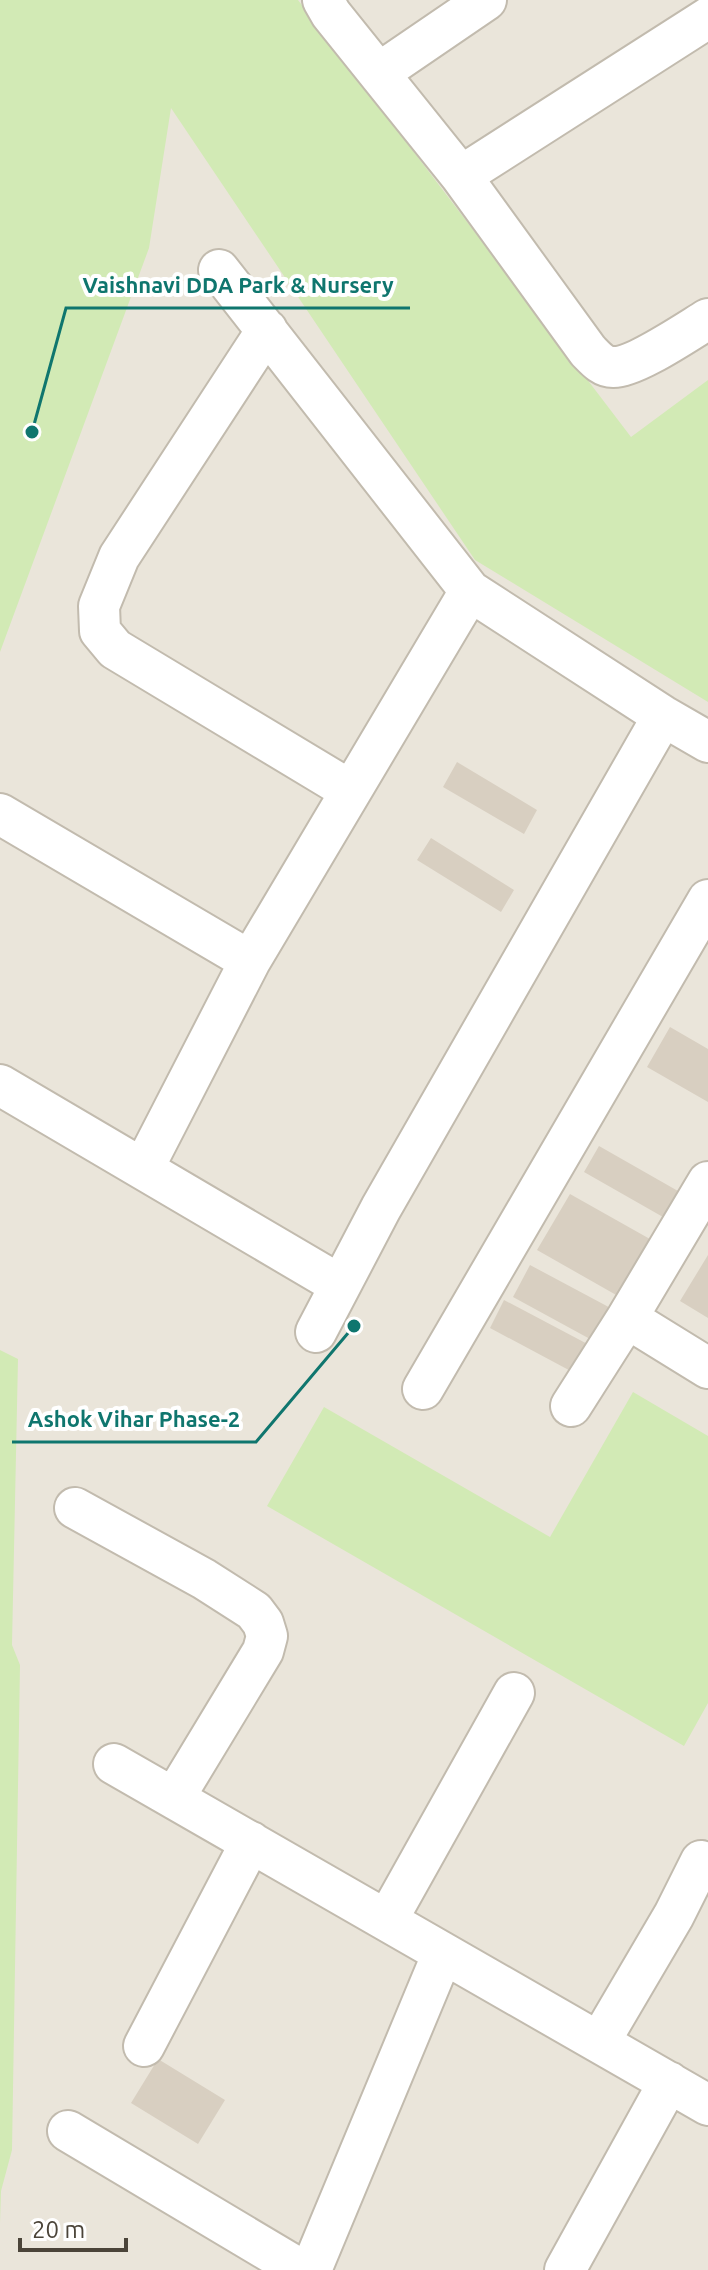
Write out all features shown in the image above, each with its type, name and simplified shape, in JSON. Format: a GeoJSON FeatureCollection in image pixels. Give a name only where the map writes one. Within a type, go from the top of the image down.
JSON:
{"type":"FeatureCollection","features":[{"type":"Feature","properties":{"kind":"street"},"geometry":{"type":"LineString","coordinates":[[323,0],[461,176],[600,363],[612,367],[630,364],[708,319]]}},
{"type":"Feature","properties":{"kind":"street"},"geometry":{"type":"LineString","coordinates":[[379,73],[486,0]]}},
{"type":"Feature","properties":{"kind":"street"},"geometry":{"type":"LineString","coordinates":[[461,176],[708,18]]}},
{"type":"Feature","properties":{"kind":"street"},"geometry":{"type":"LineString","coordinates":[[219,270],[470,591],[708,742]]}},
{"type":"Feature","properties":{"kind":"street"},"geometry":{"type":"LineString","coordinates":[[267,330],[119,557],[99,606],[100,631],[115,649],[351,791]]}},
{"type":"Feature","properties":{"kind":"street"},"geometry":{"type":"LineString","coordinates":[[144,1167],[250,961],[470,591]]}},
{"type":"Feature","properties":{"kind":"street"},"geometry":{"type":"LineString","coordinates":[[316,1332],[381,1208],[663,716]]}},
{"type":"Feature","properties":{"kind":"street"},"geometry":{"type":"LineString","coordinates":[[0,814],[250,961]]}},
{"type":"Feature","properties":{"kind":"street"},"geometry":{"type":"LineString","coordinates":[[423,1389],[708,900]]}},
{"type":"Feature","properties":{"kind":"street"},"geometry":{"type":"LineString","coordinates":[[0,1085],[340,1285]]}},
{"type":"Feature","properties":{"kind":"street"},"geometry":{"type":"LineString","coordinates":[[571,1406],[708,1182]]}},
{"type":"Feature","properties":{"kind":"street"},"geometry":{"type":"LineString","coordinates":[[627,1318],[708,1368]]}},
{"type":"Feature","properties":{"kind":"street"},"geometry":{"type":"LineString","coordinates":[[75,1508],[204,1579],[254,1611],[263,1623],[267,1636],[263,1651],[174,1798]]}},
{"type":"Feature","properties":{"kind":"street"},"geometry":{"type":"LineString","coordinates":[[387,1920],[514,1693]]}},
{"type":"Feature","properties":{"kind":"street"},"geometry":{"type":"LineString","coordinates":[[114,1764],[708,2105]]}},
{"type":"Feature","properties":{"kind":"street"},"geometry":{"type":"LineString","coordinates":[[144,2046],[251,1842]]}},
{"type":"Feature","properties":{"kind":"street"},"geometry":{"type":"LineString","coordinates":[[600,2041],[674,1915],[701,1861]]}},
{"type":"Feature","properties":{"kind":"street"},"geometry":{"type":"LineString","coordinates":[[311,2270],[443,1953]]}},
{"type":"Feature","properties":{"kind":"street"},"geometry":{"type":"LineString","coordinates":[[565,2270],[669,2082]]}},
{"type":"Feature","properties":{"kind":"street"},"geometry":{"type":"LineString","coordinates":[[68,2131],[301,2270]]}},
{"type":"Feature","properties":{"kind":"shaded area"},"geometry":{"type":"Polygon","coordinates":[[[236,0],[708,0],[708,2270],[0,2270],[0,381],[236,0]]]}},
{"type":"Feature","properties":{"kind":"green space"},"geometry":{"type":"Polygon","coordinates":[[[0,0],[298,0],[631,437],[708,380],[708,702],[475,560],[171,108],[149,248],[0,652],[0,0]]]}},
{"type":"Feature","properties":{"kind":"green space"},"geometry":{"type":"Polygon","coordinates":[[[0,1350],[18,1359],[12,1645],[20,1665],[12,2150],[1,2191],[0,2223],[0,1350]]]}},
{"type":"Feature","properties":{"kind":"green space"},"geometry":{"type":"Polygon","coordinates":[[[633,1392],[708,1436],[708,1703],[684,1746],[267,1506],[324,1407],[550,1537],[633,1392]]]}},
{"type":"Feature","properties":{"kind":"building"},"geometry":{"type":"Polygon","coordinates":[[[457,762],[537,810],[524,834],[443,787],[457,762]]]}},
{"type":"Feature","properties":{"kind":"building"},"geometry":{"type":"Polygon","coordinates":[[[431,838],[514,890],[501,912],[417,860],[431,838]]]}},
{"type":"Feature","properties":{"kind":"building"},"geometry":{"type":"Polygon","coordinates":[[[670,1027],[708,1049],[708,1102],[647,1067],[670,1027]]]}},
{"type":"Feature","properties":{"kind":"building"},"geometry":{"type":"Polygon","coordinates":[[[599,1146],[685,1195],[670,1221],[584,1172],[599,1146]]]}},
{"type":"Feature","properties":{"kind":"building"},"geometry":{"type":"Polygon","coordinates":[[[570,1194],[657,1243],[625,1300],[537,1250],[570,1194]]]}},
{"type":"Feature","properties":{"kind":"building"},"geometry":{"type":"Polygon","coordinates":[[[708,1255],[708,1318],[680,1301],[708,1255]]]}},
{"type":"Feature","properties":{"kind":"building"},"geometry":{"type":"Polygon","coordinates":[[[530,1265],[618,1312],[601,1345],[513,1297],[530,1265]]]}},
{"type":"Feature","properties":{"kind":"building"},"geometry":{"type":"Polygon","coordinates":[[[504,1300],[595,1348],[580,1376],[490,1328],[504,1300]]]}},
{"type":"Feature","properties":{"kind":"building"},"geometry":{"type":"Polygon","coordinates":[[[158,2059],[225,2100],[198,2144],[131,2103],[158,2059]]]}},
{"type":"Feature","properties":{"kind":"place","name":"Vaishnavi DDA Park & Nursery"},"geometry":{"type":"Point","coordinates":[32,432]}},
{"type":"Feature","properties":{"kind":"place","name":"Ashok Vihar Phase-2"},"geometry":{"type":"Point","coordinates":[354,1326]}}]}
